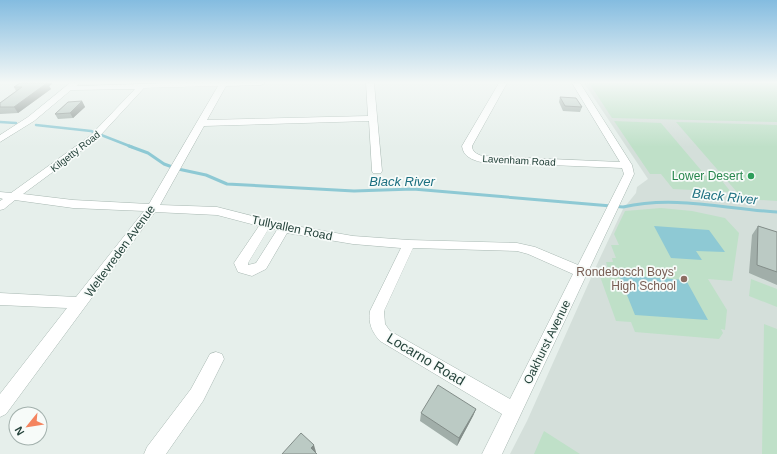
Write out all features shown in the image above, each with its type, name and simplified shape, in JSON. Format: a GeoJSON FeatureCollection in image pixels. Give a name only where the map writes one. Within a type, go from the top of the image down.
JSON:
{"type":"FeatureCollection","features":[{"type":"Feature","properties":{"kind":"street"},"geometry":{"type":"LineString","coordinates":[[0,139],[31,120],[50,104]]}},
{"type":"Feature","properties":{"kind":"street","name":"Kilgetty Road"},"geometry":{"type":"LineString","coordinates":[[0,206],[103,130],[126,104]]}},
{"type":"Feature","properties":{"kind":"street","name":"Weltevreden Avenue"},"geometry":{"type":"LineString","coordinates":[[0,408],[152,208],[212,104]]}},
{"type":"Feature","properties":{"kind":"street"},"geometry":{"type":"LineString","coordinates":[[372,104],[377,171]]}},
{"type":"Feature","properties":{"kind":"street","name":"Lavenham Road"},"geometry":{"type":"LineString","coordinates":[[491,104],[467,146],[468,152],[471,155],[482,159],[627,165]]}},
{"type":"Feature","properties":{"kind":"street"},"geometry":{"type":"LineString","coordinates":[[589,104],[627,165]]}},
{"type":"Feature","properties":{"kind":"street"},"geometry":{"type":"LineString","coordinates":[[201,123],[373,118]]}},
{"type":"Feature","properties":{"kind":"street","name":"Oakhurst Avenue"},"geometry":{"type":"LineString","coordinates":[[492,454],[628,179],[629,174],[627,165]]}},
{"type":"Feature","properties":{"kind":"street","name":"Tullyallen Road"},"geometry":{"type":"LineString","coordinates":[[0,195],[73,204],[216,211],[284,228],[353,240],[409,244],[517,247],[531,250],[581,272]]}},
{"type":"Feature","properties":{"kind":"street"},"geometry":{"type":"LineString","coordinates":[[266,224],[241,263],[243,269],[252,271],[261,266],[284,228]]}},
{"type":"Feature","properties":{"kind":"street","name":"Locarno Road"},"geometry":{"type":"LineString","coordinates":[[409,244],[377,311],[375,320],[378,328],[385,336],[513,411]]}},
{"type":"Feature","properties":{"kind":"street"},"geometry":{"type":"LineString","coordinates":[[0,299],[81,303]]}},
{"type":"Feature","properties":{"kind":"street"},"geometry":{"type":"LineString","coordinates":[[154,454],[197,395],[216,359]]}},
{"type":"Feature","properties":{"kind":"shaded area","name":"Rondebosch Boys' High School"},"geometry":{"type":"Polygon","coordinates":[[[598,104],[777,104],[777,454],[510,454],[527,421],[623,209],[636,193],[637,187],[648,179],[598,104]]]}},
{"type":"Feature","properties":{"kind":"green space"},"geometry":{"type":"Polygon","coordinates":[[[603,104],[777,104],[777,122],[612,118],[603,104]]]}},
{"type":"Feature","properties":{"kind":"green space"},"geometry":{"type":"Polygon","coordinates":[[[614,121],[661,123],[706,176],[718,176],[731,192],[673,189],[661,174],[650,174],[614,121]]]}},
{"type":"Feature","properties":{"kind":"green space","name":"Lower Desert"},"geometry":{"type":"Polygon","coordinates":[[[676,122],[777,125],[777,201],[743,199],[676,122]]]}},
{"type":"Feature","properties":{"kind":"green space"},"geometry":{"type":"Polygon","coordinates":[[[661,208],[692,211],[725,218],[739,233],[732,281],[708,279],[727,310],[725,330],[721,329],[723,333],[719,339],[635,332],[631,322],[616,321],[597,268],[608,269],[606,262],[613,262],[612,258],[616,258],[611,245],[619,245],[614,234],[625,211],[661,208]]]}},
{"type":"Feature","properties":{"kind":"green space"},"geometry":{"type":"Polygon","coordinates":[[[751,279],[777,289],[777,307],[749,296],[751,279]]]}},
{"type":"Feature","properties":{"kind":"green space"},"geometry":{"type":"Polygon","coordinates":[[[764,324],[777,329],[777,454],[762,454],[764,324]]]}},
{"type":"Feature","properties":{"kind":"green space"},"geometry":{"type":"Polygon","coordinates":[[[544,431],[580,454],[534,454],[544,431]]]}},
{"type":"Feature","properties":{"kind":"water"},"geometry":{"type":"Polygon","coordinates":[[[654,226],[709,230],[725,252],[696,251],[702,260],[671,258],[654,226]]]}},
{"type":"Feature","properties":{"kind":"water"},"geometry":{"type":"Polygon","coordinates":[[[619,275],[686,280],[708,320],[635,315],[619,275]]]}},
{"type":"Feature","properties":{"kind":"building"},"geometry":{"type":"Polygon","coordinates":[[[0,104],[18,104],[14,107],[0,107],[0,104]]]}},
{"type":"Feature","properties":{"kind":"building"},"geometry":{"type":"Polygon","coordinates":[[[66,104],[79,104],[70,113],[55,114],[66,104]]]}},
{"type":"Feature","properties":{"kind":"building"},"geometry":{"type":"Polygon","coordinates":[[[564,104],[580,104],[582,107],[565,106],[564,104]]]}},
{"type":"Feature","properties":{"kind":"building"},"geometry":{"type":"Polygon","coordinates":[[[758,226],[777,232],[777,272],[757,265],[758,226]]]}},
{"type":"Feature","properties":{"kind":"building"},"geometry":{"type":"Polygon","coordinates":[[[438,385],[476,409],[459,438],[421,413],[438,385]]]}},
{"type":"Feature","properties":{"kind":"building"},"geometry":{"type":"Polygon","coordinates":[[[301,433],[314,445],[311,448],[317,454],[282,454],[301,433]]]}},
{"type":"Feature","properties":{"kind":"waterway","name":"Black River"},"geometry":{"type":"LineString","coordinates":[[0,122],[16,123]]}},
{"type":"Feature","properties":{"kind":"waterway","name":"Black River"},"geometry":{"type":"LineString","coordinates":[[36,125],[91,131],[132,147]]}},
{"type":"Feature","properties":{"kind":"waterway","name":"Black River"},"geometry":{"type":"LineString","coordinates":[[129,146],[148,153],[164,164],[178,169],[206,175],[227,184],[354,191],[413,189],[623,207],[661,202],[700,204],[777,212]]}},
{"type":"Feature","properties":{"kind":"place","name":"Lower Desert"},"geometry":{"type":"Point","coordinates":[751,176]}},
{"type":"Feature","properties":{"kind":"place","name":"Rondebosch Boys' High School"},"geometry":{"type":"Point","coordinates":[684,279]}}]}
